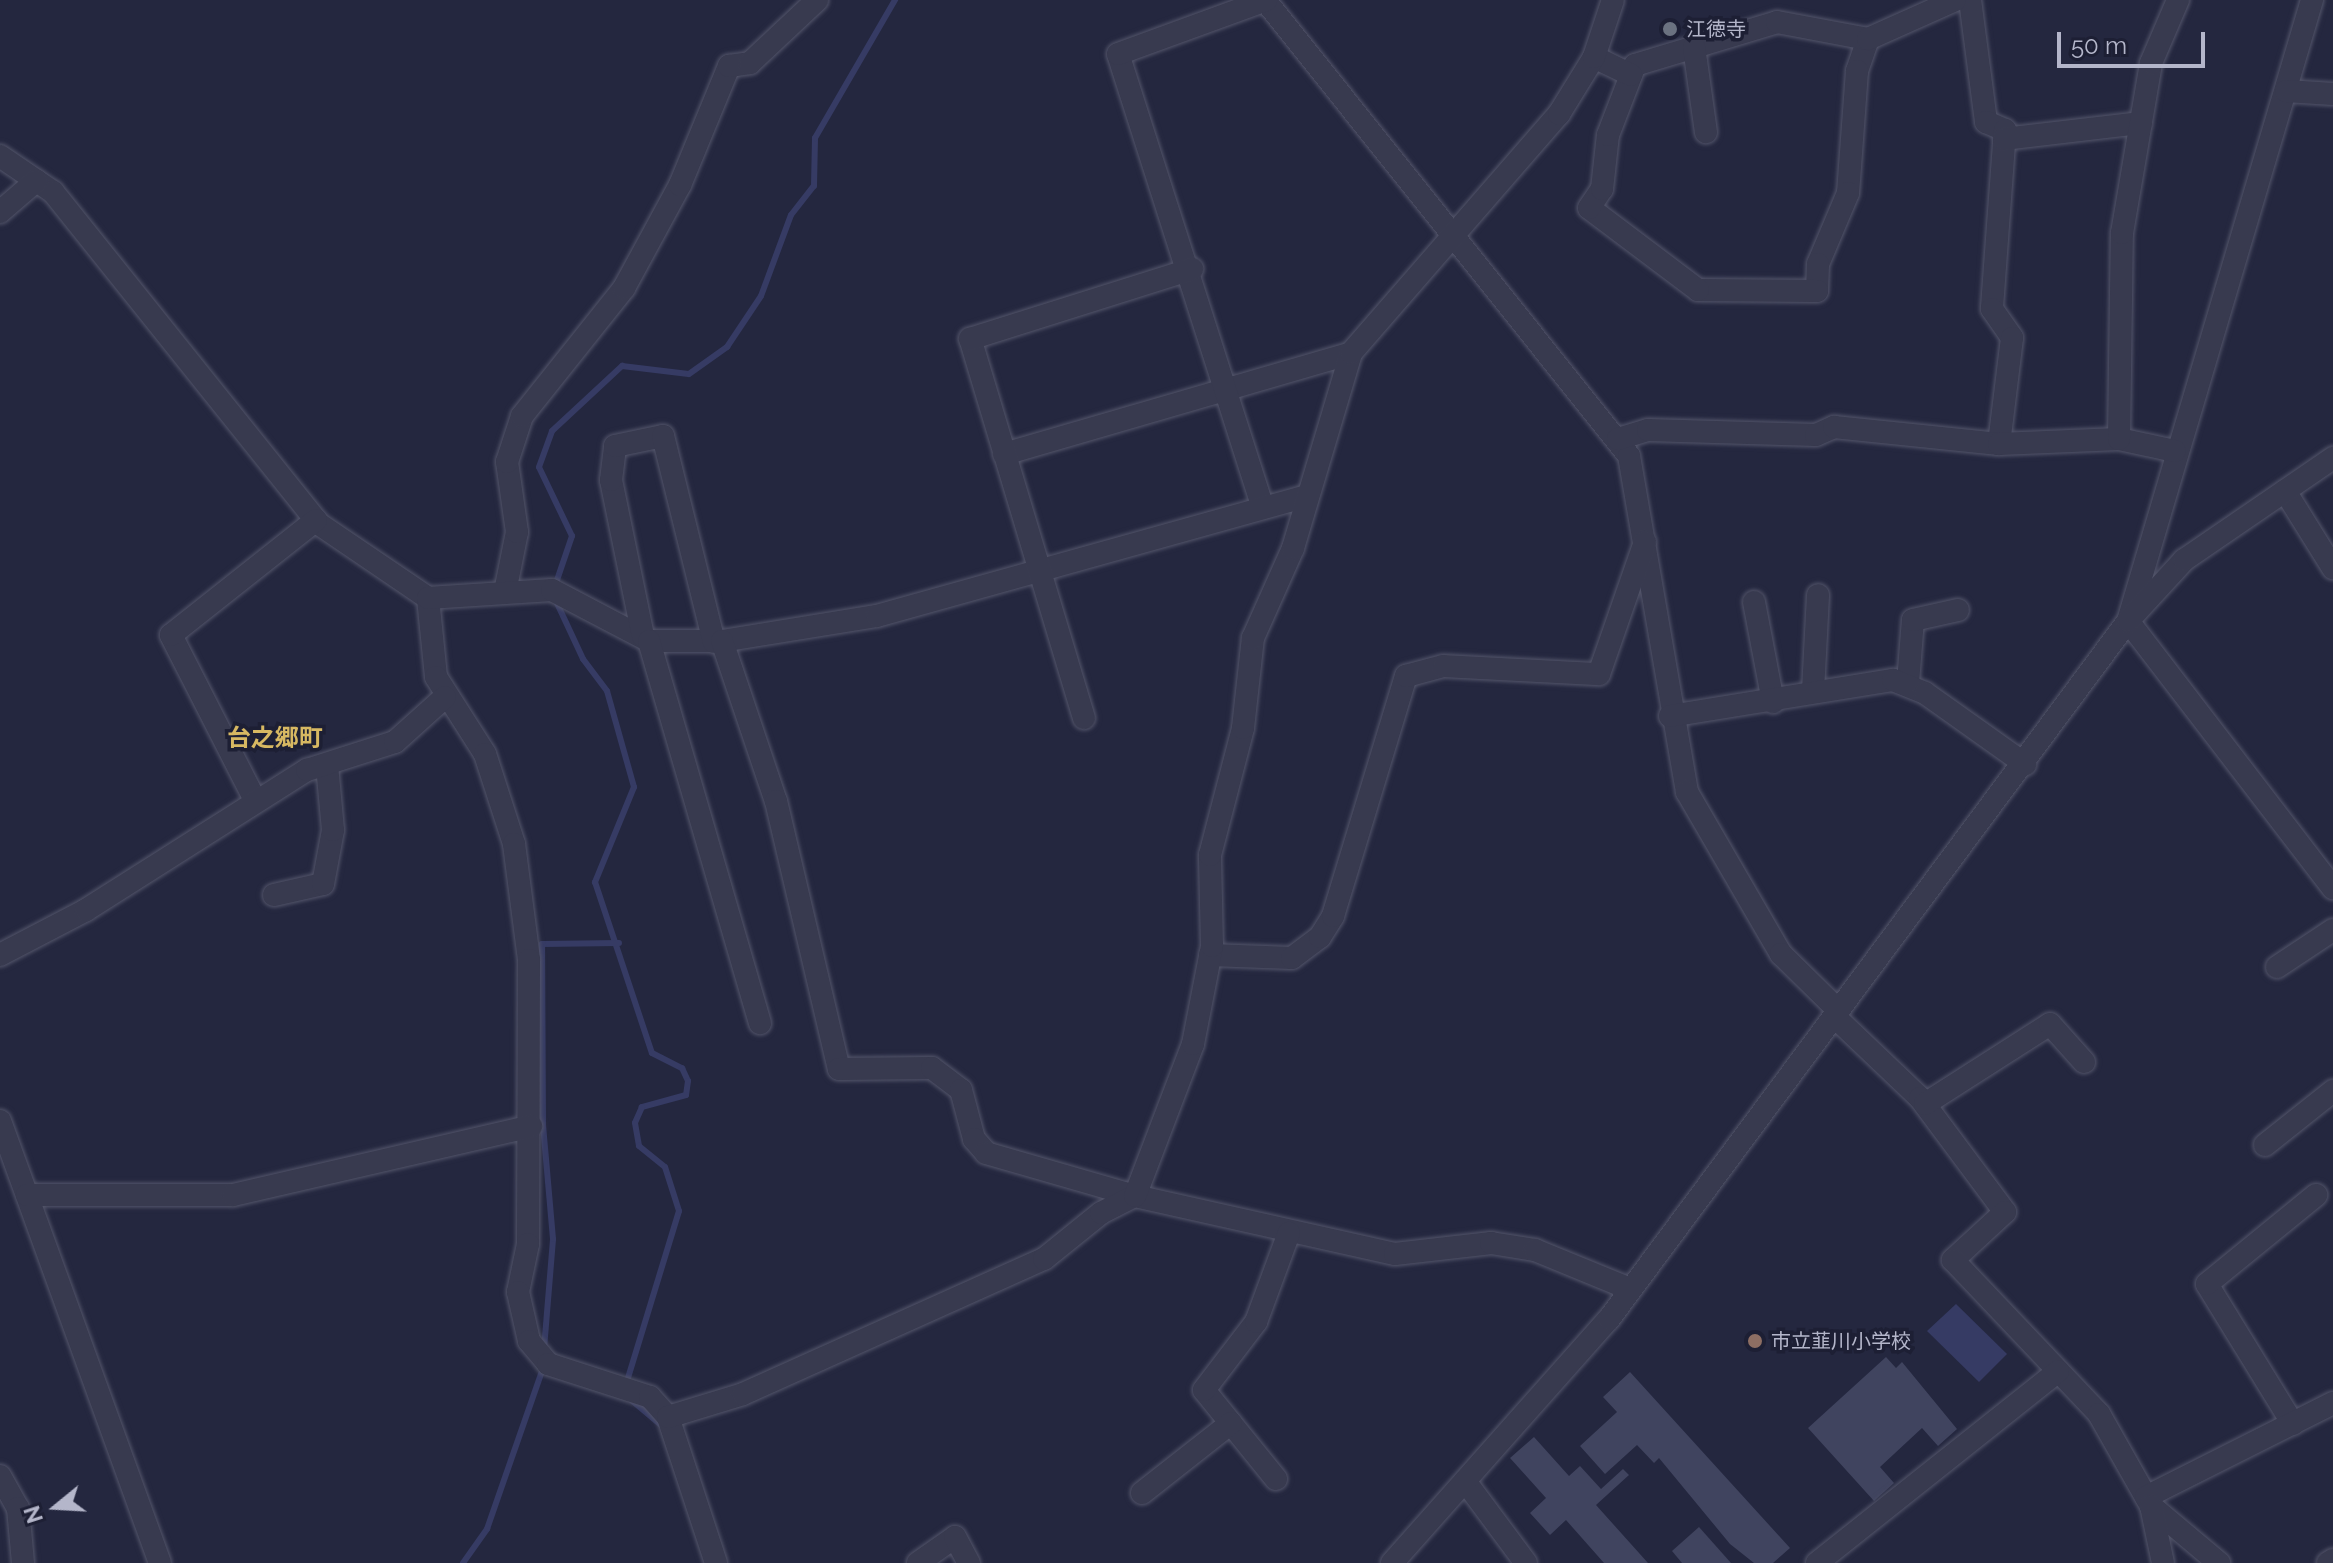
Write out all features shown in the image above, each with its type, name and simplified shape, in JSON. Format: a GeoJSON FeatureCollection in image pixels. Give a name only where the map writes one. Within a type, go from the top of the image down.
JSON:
{"type":"FeatureCollection","features":[{"type":"Feature","properties":{"kind":"street"},"geometry":{"type":"LineString","coordinates":[[505,592],[517,532],[507,462],[522,416],[624,288],[680,185],[729,66],[750,63],[817,0]]}},
{"type":"Feature","properties":{"kind":"street"},"geometry":{"type":"LineString","coordinates":[[1262,505],[1192,269],[1118,54],[1265,0],[1629,456],[1647,537],[1670,716],[1687,792],[1759,921],[1790,965],[1925,1104],[2005,1212],[1953,1260],[2099,1414],[2148,1501],[2163,1563]]}},
{"type":"Feature","properties":{"kind":"street"},"geometry":{"type":"LineString","coordinates":[[668,1417],[743,1394],[1044,1259],[1135,1196],[1193,1044],[1210,955],[1210,855],[1243,728],[1253,638],[1307,496],[1351,353],[1559,114],[1594,57],[1613,0]]}},
{"type":"Feature","properties":{"kind":"street"},"geometry":{"type":"LineString","coordinates":[[1868,39],[1857,71],[1848,193],[1818,264],[1817,291],[1698,290],[1589,208],[1602,189],[1608,135],[1635,65],[1777,22],[1868,39],[1955,0]]}},
{"type":"Feature","properties":{"kind":"street"},"geometry":{"type":"LineString","coordinates":[[1970,0],[1986,122],[2005,130],[1992,309],[2012,338],[1999,444]]}},
{"type":"Feature","properties":{"kind":"street"},"geometry":{"type":"LineString","coordinates":[[2119,439],[2122,233],[2156,40],[2178,0]]}},
{"type":"Feature","properties":{"kind":"street"},"geometry":{"type":"LineString","coordinates":[[2128,621],[2175,451],[2312,0]]}},
{"type":"Feature","properties":{"kind":"street"},"geometry":{"type":"LineString","coordinates":[[1694,47],[1706,132]]}},
{"type":"Feature","properties":{"kind":"street"},"geometry":{"type":"LineString","coordinates":[[1594,57],[1631,75]]}},
{"type":"Feature","properties":{"kind":"street"},"geometry":{"type":"LineString","coordinates":[[2286,91],[2333,94]]}},
{"type":"Feature","properties":{"kind":"street"},"geometry":{"type":"LineString","coordinates":[[2004,139],[2141,123]]}},
{"type":"Feature","properties":{"kind":"street"},"geometry":{"type":"LineString","coordinates":[[0,156],[36,181],[130,284],[316,520],[428,598],[505,592],[572,595],[646,638],[718,641],[877,616],[1262,505],[1307,496]]}},
{"type":"Feature","properties":{"kind":"street"},"geometry":{"type":"LineString","coordinates":[[0,212],[36,181]]}},
{"type":"Feature","properties":{"kind":"street"},"geometry":{"type":"LineString","coordinates":[[1084,718],[970,339],[1192,269]]}},
{"type":"Feature","properties":{"kind":"street"},"geometry":{"type":"LineString","coordinates":[[1004,454],[1351,353]]}},
{"type":"Feature","properties":{"kind":"street"},"geometry":{"type":"LineString","coordinates":[[1618,439],[1648,430],[1816,435],[1834,427],[1999,444],[2119,439],[2175,451]]}},
{"type":"Feature","properties":{"kind":"street"},"geometry":{"type":"LineString","coordinates":[[760,1023],[646,638],[611,480],[615,446],[663,436],[718,641],[776,801],[839,1069],[932,1068],[961,1090],[974,1139],[986,1153],[1135,1196],[1289,1233],[1414,1256],[1491,1243],[1535,1250],[1630,1289]]}},
{"type":"Feature","properties":{"kind":"street"},"geometry":{"type":"LineString","coordinates":[[1392,1563],[1630,1289],[2025,764],[2128,621],[2184,560],[2333,458]]}},
{"type":"Feature","properties":{"kind":"street"},"geometry":{"type":"LineString","coordinates":[[2285,491],[2333,568]]}},
{"type":"Feature","properties":{"kind":"street"},"geometry":{"type":"LineString","coordinates":[[255,800],[171,635],[316,520]]}},
{"type":"Feature","properties":{"kind":"street"},"geometry":{"type":"LineString","coordinates":[[1210,955],[1292,958],[1320,937],[1406,676],[1444,666],[1599,674],[1647,537]]}},
{"type":"Feature","properties":{"kind":"street"},"geometry":{"type":"LineString","coordinates":[[1813,691],[1818,595]]}},
{"type":"Feature","properties":{"kind":"street"},"geometry":{"type":"LineString","coordinates":[[428,598],[445,697],[485,754],[514,844],[529,960],[531,1126],[528,1244],[518,1292],[529,1341],[548,1364],[650,1397],[668,1417],[716,1563]]}},
{"type":"Feature","properties":{"kind":"street"},"geometry":{"type":"LineString","coordinates":[[1754,602],[1773,702]]}},
{"type":"Feature","properties":{"kind":"street"},"geometry":{"type":"LineString","coordinates":[[1908,683],[1913,620],[1958,610]]}},
{"type":"Feature","properties":{"kind":"street"},"geometry":{"type":"LineString","coordinates":[[2128,621],[2326,864],[2333,888]]}},
{"type":"Feature","properties":{"kind":"street"},"geometry":{"type":"LineString","coordinates":[[1670,716],[1773,702],[1813,691],[1908,683],[2025,764]]}},
{"type":"Feature","properties":{"kind":"street"},"geometry":{"type":"LineString","coordinates":[[0,955],[86,910],[255,800],[327,765],[395,742],[445,697]]}},
{"type":"Feature","properties":{"kind":"street"},"geometry":{"type":"LineString","coordinates":[[274,895],[323,884],[333,830],[327,765]]}},
{"type":"Feature","properties":{"kind":"street"},"geometry":{"type":"LineString","coordinates":[[2277,967],[2333,930]]}},
{"type":"Feature","properties":{"kind":"street"},"geometry":{"type":"LineString","coordinates":[[1925,1104],[2050,1024],[2084,1062]]}},
{"type":"Feature","properties":{"kind":"street"},"geometry":{"type":"LineString","coordinates":[[2265,1145],[2333,1091]]}},
{"type":"Feature","properties":{"kind":"street"},"geometry":{"type":"LineString","coordinates":[[0,1121],[160,1563]]}},
{"type":"Feature","properties":{"kind":"street"},"geometry":{"type":"LineString","coordinates":[[0,1187],[26,1192],[221,1197],[531,1126]]}},
{"type":"Feature","properties":{"kind":"street"},"geometry":{"type":"LineString","coordinates":[[2293,1424],[2207,1284],[2316,1195]]}},
{"type":"Feature","properties":{"kind":"street"},"geometry":{"type":"LineString","coordinates":[[1276,1479],[1204,1390],[1256,1322],[1289,1233]]}},
{"type":"Feature","properties":{"kind":"street"},"geometry":{"type":"LineString","coordinates":[[1817,1563],[2058,1371]]}},
{"type":"Feature","properties":{"kind":"street"},"geometry":{"type":"LineString","coordinates":[[2148,1501],[2333,1403]]}},
{"type":"Feature","properties":{"kind":"street"},"geometry":{"type":"LineString","coordinates":[[1142,1493],[1231,1423]]}},
{"type":"Feature","properties":{"kind":"street"},"geometry":{"type":"LineString","coordinates":[[0,1476],[18,1508],[23,1563]]}},
{"type":"Feature","properties":{"kind":"street"},"geometry":{"type":"LineString","coordinates":[[1465,1481],[1526,1563]]}},
{"type":"Feature","properties":{"kind":"street"},"geometry":{"type":"LineString","coordinates":[[2148,1501],[2219,1563]]}},
{"type":"Feature","properties":{"kind":"street"},"geometry":{"type":"LineString","coordinates":[[918,1563],[955,1537],[969,1563]]}},
{"type":"Feature","properties":{"kind":"water"},"geometry":{"type":"Polygon","coordinates":[[[1956,1304],[2007,1354],[1979,1382],[1927,1331],[1956,1304]]]}},
{"type":"Feature","properties":{"kind":"building"},"geometry":{"type":"Polygon","coordinates":[[[1886,1357],[1896,1368],[1902,1362],[1957,1429],[1938,1446],[1922,1428],[1880,1467],[1894,1483],[1874,1501],[1808,1428],[1886,1357]]]}},
{"type":"Feature","properties":{"kind":"building"},"geometry":{"type":"Polygon","coordinates":[[[1630,1372],[1790,1548],[1773,1563],[1754,1563],[1730,1544],[1659,1458],[1654,1463],[1637,1445],[1605,1474],[1580,1446],[1617,1412],[1603,1397],[1630,1372]]]}},
{"type":"Feature","properties":{"kind":"building"},"geometry":{"type":"Polygon","coordinates":[[[1534,1437],[1569,1476],[1580,1466],[1601,1489],[1623,1469],[1629,1475],[1596,1505],[1648,1563],[1604,1563],[1566,1520],[1550,1535],[1530,1513],[1546,1498],[1510,1458],[1534,1437]]]}},
{"type":"Feature","properties":{"kind":"building"},"geometry":{"type":"Polygon","coordinates":[[[1699,1527],[1731,1563],[1682,1563],[1672,1551],[1699,1527]]]}},
{"type":"Feature","properties":{"kind":"waterway"},"geometry":{"type":"LineString","coordinates":[[555,586],[572,536],[539,467],[552,431],[622,366],[689,374],[727,347],[761,296],[791,215],[814,186],[815,138],[895,0]]}},
{"type":"Feature","properties":{"kind":"waterway"},"geometry":{"type":"LineString","coordinates":[[556,601],[583,659],[607,691],[634,787],[595,882],[652,1053],[682,1068],[688,1081],[686,1095],[642,1107],[635,1123],[639,1146],[665,1167],[679,1211],[626,1384]]}},
{"type":"Feature","properties":{"kind":"waterway"},"geometry":{"type":"LineString","coordinates":[[544,1349],[553,1239],[543,1124],[542,944],[619,943]]}},
{"type":"Feature","properties":{"kind":"waterway"},"geometry":{"type":"LineString","coordinates":[[463,1563],[487,1529],[543,1368]]}},
{"type":"Feature","properties":{"kind":"waterway"},"geometry":{"type":"LineString","coordinates":[[630,1399],[661,1425]]}},
{"type":"Feature","properties":{"kind":"place","name":"江徳寺"},"geometry":{"type":"Point","coordinates":[1670,29]}},
{"type":"Feature","properties":{"kind":"place","name":"市立韮川小学校"},"geometry":{"type":"Point","coordinates":[1755,1341]}},
{"type":"Feature","properties":{"kind":"district","name":"台之郷町"},"geometry":{"type":"Point","coordinates":[275,738]}}]}
